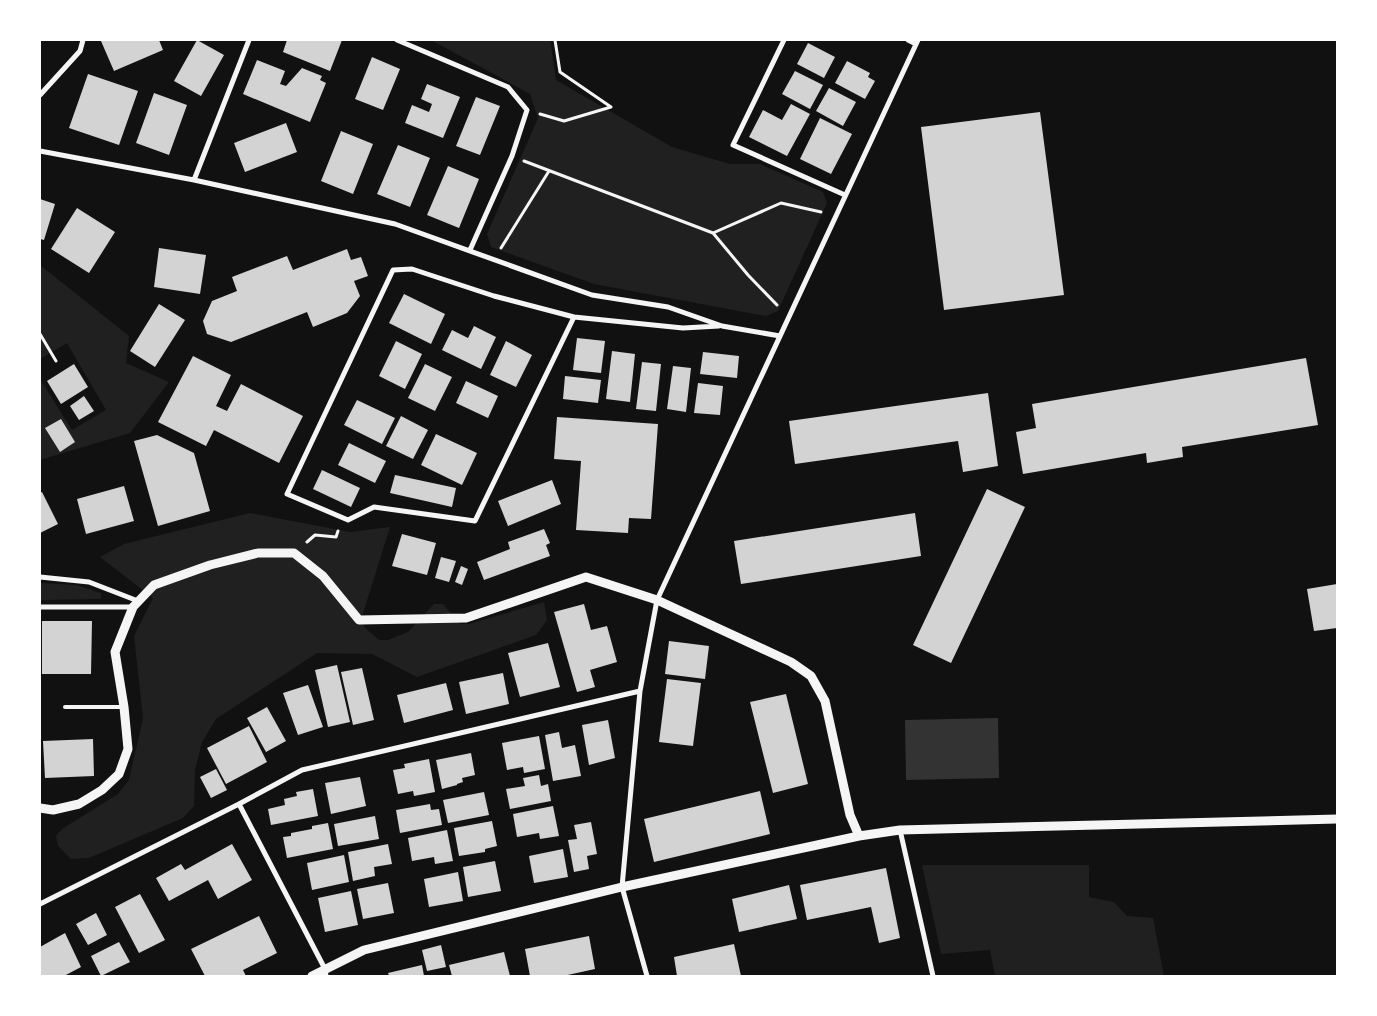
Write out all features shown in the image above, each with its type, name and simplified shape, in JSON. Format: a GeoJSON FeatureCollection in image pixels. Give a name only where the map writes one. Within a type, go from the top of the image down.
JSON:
{"type":"FeatureCollection","features":[{"type":"Feature","properties":{"kind":"street"},"geometry":{"type":"LineString","coordinates":[[40,95],[80,51],[83,40]]}},
{"type":"Feature","properties":{"kind":"street"},"geometry":{"type":"LineString","coordinates":[[194,180],[249,40]]}},
{"type":"Feature","properties":{"kind":"street"},"geometry":{"type":"LineString","coordinates":[[396,40],[508,87],[527,110],[512,156],[470,250]]}},
{"type":"Feature","properties":{"kind":"street"},"geometry":{"type":"LineString","coordinates":[[784,40],[734,144],[846,195]]}},
{"type":"Feature","properties":{"kind":"street"},"geometry":{"type":"LineString","coordinates":[[647,976],[622,887],[640,691],[657,600],[917,42],[908,40]]}},
{"type":"Feature","properties":{"kind":"street"},"geometry":{"type":"LineString","coordinates":[[40,152],[194,180],[395,224],[592,295],[668,307],[722,326],[780,336]]}},
{"type":"Feature","properties":{"kind":"street"},"geometry":{"type":"LineString","coordinates":[[574,317],[475,521],[374,507],[348,520],[287,494],[393,270],[412,269],[494,296],[574,317],[683,328],[722,326]]}},
{"type":"Feature","properties":{"kind":"street"},"geometry":{"type":"LineString","coordinates":[[40,808],[53,810],[79,804],[102,790],[119,774],[128,749],[124,707],[115,652],[136,604],[154,585],[210,565],[258,553],[294,553],[323,576],[359,620],[466,618],[586,577],[657,600],[791,662],[811,676],[825,701],[850,814],[859,836]]}},
{"type":"Feature","properties":{"kind":"street"},"geometry":{"type":"LineString","coordinates":[[40,577],[89,582],[136,604]]}},
{"type":"Feature","properties":{"kind":"street"},"geometry":{"type":"LineString","coordinates":[[40,607],[136,604]]}},
{"type":"Feature","properties":{"kind":"street"},"geometry":{"type":"LineString","coordinates":[[40,904],[239,804],[302,770],[640,691]]}},
{"type":"Feature","properties":{"kind":"street"},"geometry":{"type":"LineString","coordinates":[[239,804],[325,972]]}},
{"type":"Feature","properties":{"kind":"street"},"geometry":{"type":"LineString","coordinates":[[312,976],[325,972],[364,950],[622,887],[859,836],[900,830],[1337,819]]}},
{"type":"Feature","properties":{"kind":"street"},"geometry":{"type":"LineString","coordinates":[[900,830],[933,976]]}},
{"type":"Feature","properties":{"kind":"lane"},"geometry":{"type":"LineString","coordinates":[[65,707],[124,707]]}},
{"type":"Feature","properties":{"kind":"path"},"geometry":{"type":"LineString","coordinates":[[527,110],[564,121],[611,107],[560,72],[555,40]]}},
{"type":"Feature","properties":{"kind":"path"},"geometry":{"type":"LineString","coordinates":[[512,156],[713,233],[748,275],[789,318]]}},
{"type":"Feature","properties":{"kind":"path"},"geometry":{"type":"LineString","coordinates":[[494,259],[549,171]]}},
{"type":"Feature","properties":{"kind":"path"},"geometry":{"type":"LineString","coordinates":[[713,233],[781,203],[836,216]]}},
{"type":"Feature","properties":{"kind":"path"},"geometry":{"type":"LineString","coordinates":[[40,334],[56,361]]}},
{"type":"Feature","properties":{"kind":"path"},"geometry":{"type":"LineString","coordinates":[[314,535],[336,538],[340,526]]}},
{"type":"Feature","properties":{"kind":"shaded area"},"geometry":{"type":"Polygon","coordinates":[[[431,40],[550,40],[556,80],[672,147],[730,164],[760,164],[823,192],[827,203],[778,311],[766,316],[594,284],[491,247],[487,234],[538,118],[530,94],[431,40]]]}},
{"type":"Feature","properties":{"kind":"shaded area"},"geometry":{"type":"Polygon","coordinates":[[[40,265],[129,336],[126,363],[169,382],[130,433],[40,460],[40,379],[72,430],[106,410],[67,343],[40,359],[40,265]]]}},
{"type":"Feature","properties":{"kind":"shaded area"},"geometry":{"type":"Polygon","coordinates":[[[250,513],[350,532],[390,527],[361,620],[365,628],[379,640],[388,640],[408,632],[434,604],[443,604],[460,624],[469,624],[544,602],[547,620],[536,635],[417,677],[372,654],[317,653],[216,719],[202,742],[195,770],[194,806],[183,818],[89,858],[71,859],[58,846],[56,836],[62,829],[118,794],[129,780],[143,718],[134,636],[153,598],[100,557],[124,544],[250,513]]]}},
{"type":"Feature","properties":{"kind":"shaded area"},"geometry":{"type":"Polygon","coordinates":[[[40,583],[76,585],[101,593],[101,599],[40,600],[40,583]]]}},
{"type":"Feature","properties":{"kind":"shaded area"},"geometry":{"type":"Polygon","coordinates":[[[998,718],[999,778],[906,780],[905,720],[998,718]]]}},
{"type":"Feature","properties":{"kind":"shaded area"},"geometry":{"type":"Polygon","coordinates":[[[922,865],[1089,865],[1089,897],[1114,902],[1127,916],[1153,918],[1164,976],[995,976],[990,950],[941,954],[922,865]]]}},
{"type":"Feature","properties":{"kind":"building"},"geometry":{"type":"Polygon","coordinates":[[[159,40],[163,50],[114,71],[101,41],[159,40]]]}},
{"type":"Feature","properties":{"kind":"building"},"geometry":{"type":"Polygon","coordinates":[[[197,40],[224,55],[201,96],[174,81],[197,40]]]}},
{"type":"Feature","properties":{"kind":"building"},"geometry":{"type":"Polygon","coordinates":[[[287,40],[342,40],[330,71],[283,52],[287,40]]]}},
{"type":"Feature","properties":{"kind":"building"},"geometry":{"type":"Polygon","coordinates":[[[808,43],[835,57],[824,78],[797,64],[808,43]]]}},
{"type":"Feature","properties":{"kind":"building"},"geometry":{"type":"Polygon","coordinates":[[[372,57],[400,69],[383,110],[355,99],[372,57]]]}},
{"type":"Feature","properties":{"kind":"building"},"geometry":{"type":"Polygon","coordinates":[[[257,60],[285,71],[280,84],[286,86],[302,68],[322,76],[320,80],[326,83],[310,122],[243,94],[257,60]]]}},
{"type":"Feature","properties":{"kind":"building"},"geometry":{"type":"Polygon","coordinates":[[[847,61],[870,73],[868,77],[875,81],[865,99],[835,83],[847,61]]]}},
{"type":"Feature","properties":{"kind":"building"},"geometry":{"type":"Polygon","coordinates":[[[795,71],[823,85],[810,109],[782,94],[795,71]]]}},
{"type":"Feature","properties":{"kind":"building"},"geometry":{"type":"Polygon","coordinates":[[[88,74],[138,91],[119,145],[69,128],[88,74]]]}},
{"type":"Feature","properties":{"kind":"building"},"geometry":{"type":"Polygon","coordinates":[[[427,84],[460,97],[443,138],[405,123],[412,105],[429,112],[432,104],[421,99],[427,84]]]}},
{"type":"Feature","properties":{"kind":"building"},"geometry":{"type":"Polygon","coordinates":[[[829,88],[856,102],[843,126],[816,111],[829,88]]]}},
{"type":"Feature","properties":{"kind":"building"},"geometry":{"type":"Polygon","coordinates":[[[154,93],[187,105],[169,155],[136,143],[154,93]]]}},
{"type":"Feature","properties":{"kind":"building"},"geometry":{"type":"Polygon","coordinates":[[[476,97],[500,106],[480,155],[456,146],[476,97]]]}},
{"type":"Feature","properties":{"kind":"building"},"geometry":{"type":"Polygon","coordinates":[[[791,104],[810,114],[787,156],[749,137],[763,110],[782,120],[791,104]]]}},
{"type":"Feature","properties":{"kind":"building"},"geometry":{"type":"Polygon","coordinates":[[[1040,112],[1064,295],[944,310],[921,127],[1040,112]]]}},
{"type":"Feature","properties":{"kind":"building"},"geometry":{"type":"Polygon","coordinates":[[[820,118],[852,134],[831,174],[800,159],[820,118]]]}},
{"type":"Feature","properties":{"kind":"building"},"geometry":{"type":"Polygon","coordinates":[[[286,123],[297,152],[245,172],[234,143],[286,123]]]}},
{"type":"Feature","properties":{"kind":"building"},"geometry":{"type":"Polygon","coordinates":[[[341,131],[373,144],[353,194],[321,181],[341,131]]]}},
{"type":"Feature","properties":{"kind":"building"},"geometry":{"type":"Polygon","coordinates":[[[398,145],[430,158],[410,207],[377,194],[398,145]]]}},
{"type":"Feature","properties":{"kind":"building"},"geometry":{"type":"Polygon","coordinates":[[[448,166],[479,179],[459,228],[427,215],[448,166]]]}},
{"type":"Feature","properties":{"kind":"building"},"geometry":{"type":"Polygon","coordinates":[[[40,199],[55,204],[44,240],[40,239],[40,199]]]}},
{"type":"Feature","properties":{"kind":"building"},"geometry":{"type":"Polygon","coordinates":[[[77,208],[115,232],[89,273],[51,249],[77,208]]]}},
{"type":"Feature","properties":{"kind":"building"},"geometry":{"type":"Polygon","coordinates":[[[159,248],[206,255],[200,294],[154,287],[159,248]]]}},
{"type":"Feature","properties":{"kind":"building"},"geometry":{"type":"Polygon","coordinates":[[[347,249],[351,260],[361,257],[368,276],[354,281],[360,296],[347,313],[313,327],[307,312],[231,342],[207,334],[203,321],[212,301],[237,291],[232,277],[287,256],[293,270],[347,249]]]}},
{"type":"Feature","properties":{"kind":"building"},"geometry":{"type":"Polygon","coordinates":[[[404,294],[445,314],[431,344],[389,323],[404,294]]]}},
{"type":"Feature","properties":{"kind":"building"},"geometry":{"type":"Polygon","coordinates":[[[159,304],[185,320],[155,367],[130,351],[159,304]]]}},
{"type":"Feature","properties":{"kind":"building"},"geometry":{"type":"Polygon","coordinates":[[[474,326],[496,337],[481,369],[442,350],[452,330],[468,338],[474,326]]]}},
{"type":"Feature","properties":{"kind":"building"},"geometry":{"type":"Polygon","coordinates":[[[577,338],[605,341],[601,373],[573,370],[577,338]]]}},
{"type":"Feature","properties":{"kind":"building"},"geometry":{"type":"Polygon","coordinates":[[[396,341],[422,354],[405,389],[379,376],[396,341]]]}},
{"type":"Feature","properties":{"kind":"building"},"geometry":{"type":"Polygon","coordinates":[[[506,341],[532,355],[516,387],[490,375],[506,341]]]}},
{"type":"Feature","properties":{"kind":"building"},"geometry":{"type":"Polygon","coordinates":[[[612,351],[635,354],[630,402],[606,399],[612,351]]]}},
{"type":"Feature","properties":{"kind":"building"},"geometry":{"type":"Polygon","coordinates":[[[703,352],[739,356],[737,378],[700,374],[703,352]]]}},
{"type":"Feature","properties":{"kind":"building"},"geometry":{"type":"Polygon","coordinates":[[[193,356],[231,375],[216,406],[227,411],[241,384],[303,416],[279,463],[214,430],[206,446],[158,422],[193,356]]]}},
{"type":"Feature","properties":{"kind":"building"},"geometry":{"type":"Polygon","coordinates":[[[1306,358],[1318,425],[1182,447],[1183,457],[1147,463],[1146,453],[1023,474],[1016,432],[1036,428],[1032,404],[1306,358]]]}},
{"type":"Feature","properties":{"kind":"building"},"geometry":{"type":"Polygon","coordinates":[[[642,362],[661,364],[656,411],[636,409],[642,362]]]}},
{"type":"Feature","properties":{"kind":"building"},"geometry":{"type":"Polygon","coordinates":[[[74,364],[88,387],[61,404],[47,381],[74,364]]]}},
{"type":"Feature","properties":{"kind":"building"},"geometry":{"type":"Polygon","coordinates":[[[425,364],[452,377],[435,411],[408,398],[425,364]]]}},
{"type":"Feature","properties":{"kind":"building"},"geometry":{"type":"Polygon","coordinates":[[[673,366],[691,368],[686,412],[667,409],[673,366]]]}},
{"type":"Feature","properties":{"kind":"building"},"geometry":{"type":"Polygon","coordinates":[[[565,376],[601,380],[598,403],[563,399],[565,376]]]}},
{"type":"Feature","properties":{"kind":"building"},"geometry":{"type":"Polygon","coordinates":[[[466,381],[498,396],[488,418],[456,403],[466,381]]]}},
{"type":"Feature","properties":{"kind":"building"},"geometry":{"type":"Polygon","coordinates":[[[698,383],[723,386],[720,415],[694,413],[698,383]]]}},
{"type":"Feature","properties":{"kind":"building"},"geometry":{"type":"Polygon","coordinates":[[[988,393],[998,466],[963,472],[958,441],[795,464],[789,421],[988,393]]]}},
{"type":"Feature","properties":{"kind":"building"},"geometry":{"type":"Polygon","coordinates":[[[84,396],[94,411],[79,420],[70,406],[84,396]]]}},
{"type":"Feature","properties":{"kind":"building"},"geometry":{"type":"Polygon","coordinates":[[[357,400],[395,418],[382,444],[344,425],[357,400]]]}},
{"type":"Feature","properties":{"kind":"building"},"geometry":{"type":"Polygon","coordinates":[[[401,416],[428,430],[413,459],[386,446],[401,416]]]}},
{"type":"Feature","properties":{"kind":"building"},"geometry":{"type":"Polygon","coordinates":[[[557,417],[658,424],[651,519],[629,518],[628,533],[576,530],[581,461],[554,459],[557,417]]]}},
{"type":"Feature","properties":{"kind":"building"},"geometry":{"type":"Polygon","coordinates":[[[61,419],[75,442],[60,452],[45,428],[61,419]]]}},
{"type":"Feature","properties":{"kind":"building"},"geometry":{"type":"Polygon","coordinates":[[[436,434],[477,453],[462,485],[421,465],[436,434]]]}},
{"type":"Feature","properties":{"kind":"building"},"geometry":{"type":"Polygon","coordinates":[[[157,435],[194,453],[210,511],[158,526],[134,441],[157,435]]]}},
{"type":"Feature","properties":{"kind":"building"},"geometry":{"type":"Polygon","coordinates":[[[349,443],[386,461],[375,483],[338,465],[349,443]]]}},
{"type":"Feature","properties":{"kind":"building"},"geometry":{"type":"Polygon","coordinates":[[[322,470],[360,488],[351,507],[313,489],[322,470]]]}},
{"type":"Feature","properties":{"kind":"building"},"geometry":{"type":"Polygon","coordinates":[[[395,475],[456,488],[452,507],[390,493],[395,475]]]}},
{"type":"Feature","properties":{"kind":"building"},"geometry":{"type":"Polygon","coordinates":[[[552,480],[561,504],[508,526],[498,501],[552,480]]]}},
{"type":"Feature","properties":{"kind":"building"},"geometry":{"type":"Polygon","coordinates":[[[124,486],[134,521],[86,534],[77,499],[124,486]]]}},
{"type":"Feature","properties":{"kind":"building"},"geometry":{"type":"Polygon","coordinates":[[[987,489],[1025,507],[951,663],[913,645],[987,489]]]}},
{"type":"Feature","properties":{"kind":"building"},"geometry":{"type":"Polygon","coordinates":[[[42,492],[58,524],[40,533],[40,493],[42,492]]]}},
{"type":"Feature","properties":{"kind":"building"},"geometry":{"type":"Polygon","coordinates":[[[915,513],[921,556],[741,584],[734,541],[915,513]]]}},
{"type":"Feature","properties":{"kind":"building"},"geometry":{"type":"Polygon","coordinates":[[[544,529],[550,543],[546,545],[550,556],[484,580],[477,562],[510,549],[508,542],[544,529]]]}},
{"type":"Feature","properties":{"kind":"building"},"geometry":{"type":"Polygon","coordinates":[[[402,534],[436,543],[427,575],[392,566],[402,534]]]}},
{"type":"Feature","properties":{"kind":"building"},"geometry":{"type":"Polygon","coordinates":[[[441,557],[456,561],[449,582],[435,578],[441,557]]]}},
{"type":"Feature","properties":{"kind":"building"},"geometry":{"type":"Polygon","coordinates":[[[461,566],[468,569],[462,585],[455,582],[461,566]]]}},
{"type":"Feature","properties":{"kind":"building"},"geometry":{"type":"Polygon","coordinates":[[[1337,584],[1337,628],[1314,631],[1307,589],[1337,584]]]}},
{"type":"Feature","properties":{"kind":"building"},"geometry":{"type":"Polygon","coordinates":[[[584,604],[591,630],[607,626],[617,662],[590,670],[595,687],[577,692],[554,612],[584,604]]]}},
{"type":"Feature","properties":{"kind":"building"},"geometry":{"type":"Polygon","coordinates":[[[42,621],[92,621],[91,674],[42,674],[42,621]]]}},
{"type":"Feature","properties":{"kind":"building"},"geometry":{"type":"Polygon","coordinates":[[[669,641],[709,646],[705,679],[665,674],[669,641]]]}},
{"type":"Feature","properties":{"kind":"building"},"geometry":{"type":"Polygon","coordinates":[[[548,643],[560,687],[520,697],[508,653],[548,643]]]}},
{"type":"Feature","properties":{"kind":"building"},"geometry":{"type":"Polygon","coordinates":[[[337,665],[350,722],[328,727],[315,670],[337,665]]]}},
{"type":"Feature","properties":{"kind":"building"},"geometry":{"type":"Polygon","coordinates":[[[362,668],[374,720],[353,725],[341,672],[362,668]]]}},
{"type":"Feature","properties":{"kind":"building"},"geometry":{"type":"Polygon","coordinates":[[[503,673],[509,704],[466,714],[459,682],[503,673]]]}},
{"type":"Feature","properties":{"kind":"building"},"geometry":{"type":"Polygon","coordinates":[[[667,679],[701,683],[693,746],[659,742],[667,679]]]}},
{"type":"Feature","properties":{"kind":"building"},"geometry":{"type":"Polygon","coordinates":[[[446,683],[453,710],[404,723],[397,695],[446,683]]]}},
{"type":"Feature","properties":{"kind":"building"},"geometry":{"type":"Polygon","coordinates":[[[308,685],[323,727],[298,735],[283,693],[308,685]]]}},
{"type":"Feature","properties":{"kind":"building"},"geometry":{"type":"Polygon","coordinates":[[[786,694],[808,784],[773,793],[750,702],[786,694]]]}},
{"type":"Feature","properties":{"kind":"building"},"geometry":{"type":"Polygon","coordinates":[[[267,707],[286,741],[266,752],[247,718],[267,707]]]}},
{"type":"Feature","properties":{"kind":"building"},"geometry":{"type":"Polygon","coordinates":[[[608,720],[615,758],[589,765],[582,725],[608,720]]]}},
{"type":"Feature","properties":{"kind":"building"},"geometry":{"type":"Polygon","coordinates":[[[249,726],[267,762],[226,784],[207,748],[249,726]]]}},
{"type":"Feature","properties":{"kind":"building"},"geometry":{"type":"Polygon","coordinates":[[[559,732],[562,748],[575,745],[581,776],[553,781],[545,735],[559,732]]]}},
{"type":"Feature","properties":{"kind":"building"},"geometry":{"type":"Polygon","coordinates":[[[539,736],[545,769],[524,773],[523,767],[507,770],[502,743],[539,736]]]}},
{"type":"Feature","properties":{"kind":"building"},"geometry":{"type":"Polygon","coordinates":[[[93,739],[94,776],[45,778],[43,741],[93,739]]]}},
{"type":"Feature","properties":{"kind":"building"},"geometry":{"type":"Polygon","coordinates":[[[471,753],[475,775],[462,778],[463,782],[442,789],[436,760],[471,753]]]}},
{"type":"Feature","properties":{"kind":"building"},"geometry":{"type":"Polygon","coordinates":[[[429,759],[435,792],[414,796],[413,791],[398,794],[393,770],[405,768],[404,764],[429,759]]]}},
{"type":"Feature","properties":{"kind":"building"},"geometry":{"type":"Polygon","coordinates":[[[216,769],[227,790],[211,798],[200,777],[216,769]]]}},
{"type":"Feature","properties":{"kind":"building"},"geometry":{"type":"Polygon","coordinates":[[[539,775],[541,786],[548,784],[551,801],[510,809],[506,789],[525,786],[523,778],[539,775]]]}},
{"type":"Feature","properties":{"kind":"building"},"geometry":{"type":"Polygon","coordinates":[[[360,777],[366,806],[331,814],[325,783],[360,777]]]}},
{"type":"Feature","properties":{"kind":"building"},"geometry":{"type":"Polygon","coordinates":[[[313,789],[318,816],[271,825],[268,809],[285,805],[284,799],[297,796],[296,792],[313,789]]]}},
{"type":"Feature","properties":{"kind":"building"},"geometry":{"type":"Polygon","coordinates":[[[760,791],[770,834],[654,862],[644,819],[760,791]]]}},
{"type":"Feature","properties":{"kind":"building"},"geometry":{"type":"Polygon","coordinates":[[[484,792],[489,815],[448,823],[443,800],[484,792]]]}},
{"type":"Feature","properties":{"kind":"building"},"geometry":{"type":"Polygon","coordinates":[[[430,804],[431,810],[439,809],[442,825],[400,833],[396,810],[430,804]]]}},
{"type":"Feature","properties":{"kind":"building"},"geometry":{"type":"Polygon","coordinates":[[[553,806],[559,836],[540,839],[539,833],[517,837],[513,814],[553,806]]]}},
{"type":"Feature","properties":{"kind":"building"},"geometry":{"type":"Polygon","coordinates":[[[375,816],[379,839],[338,846],[334,824],[375,816]]]}},
{"type":"Feature","properties":{"kind":"building"},"geometry":{"type":"Polygon","coordinates":[[[492,821],[497,846],[485,849],[485,852],[459,856],[454,828],[492,821]]]}},
{"type":"Feature","properties":{"kind":"building"},"geometry":{"type":"Polygon","coordinates":[[[591,822],[597,854],[587,856],[589,869],[574,872],[568,840],[577,839],[574,825],[591,822]]]}},
{"type":"Feature","properties":{"kind":"building"},"geometry":{"type":"Polygon","coordinates":[[[328,823],[333,849],[287,858],[283,837],[291,836],[291,833],[312,829],[312,826],[328,823]]]}},
{"type":"Feature","properties":{"kind":"building"},"geometry":{"type":"Polygon","coordinates":[[[447,830],[453,861],[435,864],[434,857],[412,861],[408,838],[447,830]]]}},
{"type":"Feature","properties":{"kind":"building"},"geometry":{"type":"Polygon","coordinates":[[[232,844],[252,880],[218,899],[208,880],[169,901],[156,878],[181,864],[185,870],[232,844]]]}},
{"type":"Feature","properties":{"kind":"building"},"geometry":{"type":"Polygon","coordinates":[[[388,844],[392,864],[374,867],[375,876],[353,881],[348,852],[388,844]]]}},
{"type":"Feature","properties":{"kind":"building"},"geometry":{"type":"Polygon","coordinates":[[[563,849],[568,877],[534,883],[529,856],[563,849]]]}},
{"type":"Feature","properties":{"kind":"building"},"geometry":{"type":"Polygon","coordinates":[[[344,855],[349,882],[312,890],[307,863],[344,855]]]}},
{"type":"Feature","properties":{"kind":"building"},"geometry":{"type":"Polygon","coordinates":[[[495,861],[501,891],[468,897],[463,867],[495,861]]]}},
{"type":"Feature","properties":{"kind":"building"},"geometry":{"type":"Polygon","coordinates":[[[886,868],[900,938],[879,943],[871,907],[807,920],[800,885],[886,868]]]}},
{"type":"Feature","properties":{"kind":"building"},"geometry":{"type":"Polygon","coordinates":[[[458,872],[463,901],[429,907],[424,879],[458,872]]]}},
{"type":"Feature","properties":{"kind":"building"},"geometry":{"type":"Polygon","coordinates":[[[388,883],[394,913],[363,919],[357,889],[388,883]]]}},
{"type":"Feature","properties":{"kind":"building"},"geometry":{"type":"Polygon","coordinates":[[[789,885],[797,919],[739,932],[732,899],[789,885]]]}},
{"type":"Feature","properties":{"kind":"building"},"geometry":{"type":"Polygon","coordinates":[[[351,891],[358,925],[325,932],[318,898],[351,891]]]}},
{"type":"Feature","properties":{"kind":"building"},"geometry":{"type":"Polygon","coordinates":[[[140,894],[165,940],[139,953],[115,907],[140,894]]]}},
{"type":"Feature","properties":{"kind":"building"},"geometry":{"type":"Polygon","coordinates":[[[96,913],[107,935],[88,945],[76,924],[96,913]]]}},
{"type":"Feature","properties":{"kind":"building"},"geometry":{"type":"Polygon","coordinates":[[[259,916],[277,953],[243,970],[246,976],[205,976],[191,949],[259,916]]]}},
{"type":"Feature","properties":{"kind":"building"},"geometry":{"type":"Polygon","coordinates":[[[65,933],[81,967],[64,976],[40,976],[40,947],[65,933]]]}},
{"type":"Feature","properties":{"kind":"building"},"geometry":{"type":"Polygon","coordinates":[[[589,936],[595,969],[563,976],[530,976],[525,949],[589,936]]]}},
{"type":"Feature","properties":{"kind":"building"},"geometry":{"type":"Polygon","coordinates":[[[119,942],[130,962],[101,976],[91,956],[119,942]]]}},
{"type":"Feature","properties":{"kind":"building"},"geometry":{"type":"Polygon","coordinates":[[[734,944],[741,976],[677,976],[674,957],[734,944]]]}},
{"type":"Feature","properties":{"kind":"building"},"geometry":{"type":"Polygon","coordinates":[[[441,945],[446,967],[427,971],[422,950],[441,945]]]}},
{"type":"Feature","properties":{"kind":"building"},"geometry":{"type":"Polygon","coordinates":[[[504,952],[510,976],[452,976],[449,965],[504,952]]]}},
{"type":"Feature","properties":{"kind":"building"},"geometry":{"type":"Polygon","coordinates":[[[422,965],[424,976],[389,976],[388,973],[422,965]]]}}]}
